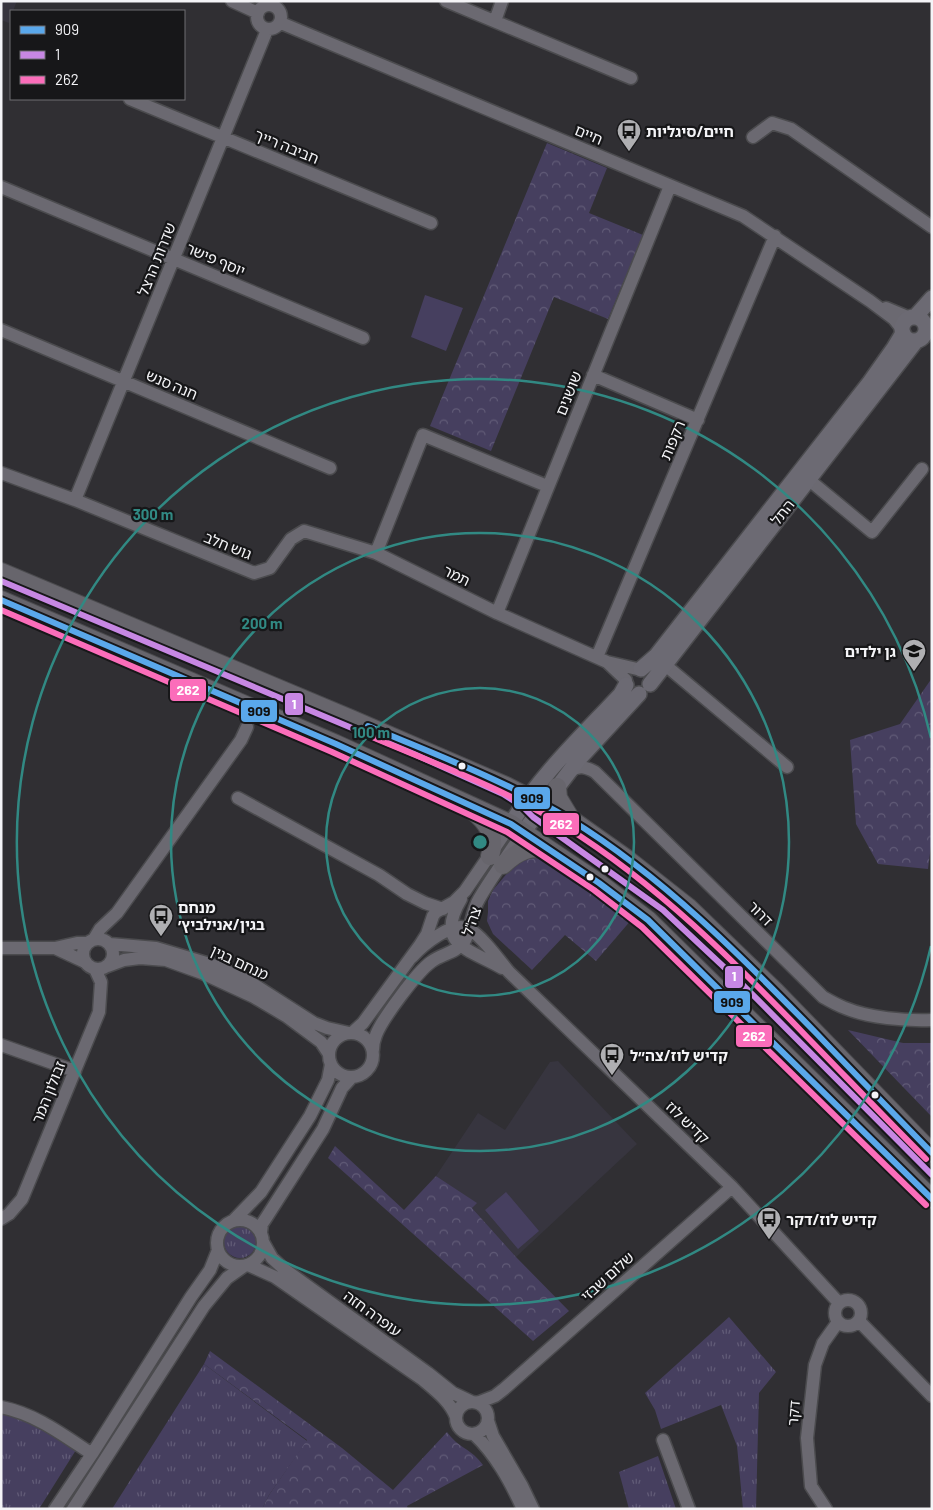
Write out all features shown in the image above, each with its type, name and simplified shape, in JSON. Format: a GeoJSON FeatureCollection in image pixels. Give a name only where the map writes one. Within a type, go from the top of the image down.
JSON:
{"type":"FeatureCollection","features":[{"type":"Feature","properties":{"kind":"highway"},"geometry":{"type":"LineString","coordinates":[[1,572],[351,719],[536,800],[572,820],[627,858],[688,907],[776,992],[928,1147]]}},
{"type":"Feature","properties":{"kind":"highway"},"geometry":{"type":"LineString","coordinates":[[1,600],[336,744],[453,797],[517,828],[555,852],[648,920],[932,1199]]}},
{"type":"Feature","properties":{"kind":"highway"},"geometry":{"type":"LineString","coordinates":[[557,787],[558,798],[564,811],[572,820]]}},
{"type":"Feature","properties":{"kind":"highway"},"geometry":{"type":"LineString","coordinates":[[453,797],[480,817],[486,824],[490,832],[496,860],[528,848],[542,848],[555,852]]}},
{"type":"Feature","properties":{"kind":"main road","name":"התל"},"geometry":{"type":"LineString","coordinates":[[536,800],[557,787],[593,744],[645,689],[808,479],[915,326],[932,298]]}},
{"type":"Feature","properties":{"kind":"main road","name":"התל"},"geometry":{"type":"LineString","coordinates":[[639,669],[656,656],[870,382],[894,348],[915,326]]}},
{"type":"Feature","properties":{"kind":"main road"},"geometry":{"type":"LineString","coordinates":[[536,800],[548,774],[621,694],[630,673],[639,669],[648,673],[645,689],[631,692],[626,683]]}},
{"type":"Feature","properties":{"kind":"main road","name":"צה\"ל"},"geometry":{"type":"LineString","coordinates":[[517,828],[536,800]]}},
{"type":"Feature","properties":{"kind":"street"},"geometry":{"type":"LineString","coordinates":[[232,1],[258,13]]}},
{"type":"Feature","properties":{"kind":"street"},"geometry":{"type":"LineString","coordinates":[[446,1],[631,78]]}},
{"type":"Feature","properties":{"kind":"street"},"geometry":{"type":"LineString","coordinates":[[494,21],[502,1]]}},
{"type":"Feature","properties":{"kind":"street"},"geometry":{"type":"LineString","coordinates":[[273,3],[282,14],[281,23],[276,28],[267,30],[260,25],[257,17],[264,6],[273,3]]}},
{"type":"Feature","properties":{"kind":"street","name":"חיים"},"geometry":{"type":"LineString","coordinates":[[281,23],[743,216],[870,301],[915,326]]}},
{"type":"Feature","properties":{"kind":"street","name":"שדרות הרצל"},"geometry":{"type":"LineString","coordinates":[[75,500],[267,30]]}},
{"type":"Feature","properties":{"kind":"street","name":"חביבה רייך"},"geometry":{"type":"LineString","coordinates":[[132,100],[431,223]]}},
{"type":"Feature","properties":{"kind":"street"},"geometry":{"type":"LineString","coordinates":[[753,137],[772,122],[791,128],[932,227]]}},
{"type":"Feature","properties":{"kind":"street","name":"שושנים"},"geometry":{"type":"LineString","coordinates":[[497,612],[670,186]]}},
{"type":"Feature","properties":{"kind":"street","name":"יוסף פישר"},"geometry":{"type":"LineString","coordinates":[[1,187],[363,338]]}},
{"type":"Feature","properties":{"kind":"street","name":"רקפות"},"geometry":{"type":"LineString","coordinates":[[602,659],[698,420],[775,236]]}},
{"type":"Feature","properties":{"kind":"street","name":"חנה סנש"},"geometry":{"type":"LineString","coordinates":[[1,330],[330,468]]}},
{"type":"Feature","properties":{"kind":"street"},"geometry":{"type":"LineString","coordinates":[[593,375],[698,420]]}},
{"type":"Feature","properties":{"kind":"street"},"geometry":{"type":"LineString","coordinates":[[376,553],[423,435],[547,486]]}},
{"type":"Feature","properties":{"kind":"street"},"geometry":{"type":"LineString","coordinates":[[809,458],[806,468],[808,479],[872,532],[922,469]]}},
{"type":"Feature","properties":{"kind":"street","name":"גוש חלב"},"geometry":{"type":"LineString","coordinates":[[1,473],[75,500],[254,573],[270,568],[291,539]]}},
{"type":"Feature","properties":{"kind":"street","name":"תמר"},"geometry":{"type":"LineString","coordinates":[[291,539],[304,532],[376,553],[497,612],[602,659],[639,669]]}},
{"type":"Feature","properties":{"kind":"street","name":"תמר"},"geometry":{"type":"LineString","coordinates":[[602,659],[626,683]]}},
{"type":"Feature","properties":{"kind":"street"},"geometry":{"type":"LineString","coordinates":[[664,664],[787,767]]}},
{"type":"Feature","properties":{"kind":"street"},"geometry":{"type":"LineString","coordinates":[[90,965],[83,953],[90,941],[117,913],[241,740],[247,727]]}},
{"type":"Feature","properties":{"kind":"street"},"geometry":{"type":"LineString","coordinates":[[593,744],[592,763],[596,772]]}},
{"type":"Feature","properties":{"kind":"street"},"geometry":{"type":"LineString","coordinates":[[570,771],[581,767],[596,772]]}},
{"type":"Feature","properties":{"kind":"street","name":"דרור"},"geometry":{"type":"LineString","coordinates":[[596,772],[823,997],[846,1008],[878,1016],[916,1021],[932,1020]]}},
{"type":"Feature","properties":{"kind":"street"},"geometry":{"type":"LineString","coordinates":[[238,798],[379,875],[407,894],[443,909]]}},
{"type":"Feature","properties":{"kind":"street","name":"צה\"ל"},"geometry":{"type":"LineString","coordinates":[[373,1050],[376,1033],[423,968],[460,946],[467,936],[473,912],[496,860],[517,828]]}},
{"type":"Feature","properties":{"kind":"street","name":"צה\"ל"},"geometry":{"type":"LineString","coordinates":[[350,1033],[363,1023],[412,957],[424,939],[430,920],[436,912],[459,897],[496,860]]}},
{"type":"Feature","properties":{"kind":"street"},"geometry":{"type":"LineString","coordinates":[[460,946],[453,937],[451,930],[453,915],[469,886]]}},
{"type":"Feature","properties":{"kind":"street"},"geometry":{"type":"LineString","coordinates":[[407,894],[420,907],[429,925]]}},
{"type":"Feature","properties":{"kind":"street"},"geometry":{"type":"LineString","coordinates":[[109,943],[117,913]]}},
{"type":"Feature","properties":{"kind":"street"},"geometry":{"type":"LineString","coordinates":[[412,957],[429,941],[451,930],[469,929]]}},
{"type":"Feature","properties":{"kind":"street","name":"קדיש לוז"},"geometry":{"type":"LineString","coordinates":[[469,929],[493,952],[509,972],[732,1187],[839,1302]]}},
{"type":"Feature","properties":{"kind":"street"},"geometry":{"type":"LineString","coordinates":[[1,948],[55,948],[99,938],[109,943],[114,954],[108,966],[100,969],[55,948]]}},
{"type":"Feature","properties":{"kind":"street","name":"מנחם בגין"},"geometry":{"type":"LineString","coordinates":[[109,943],[156,948],[214,965],[250,982],[314,1023],[350,1033]]}},
{"type":"Feature","properties":{"kind":"street","name":"קדיש לוז"},"geometry":{"type":"LineString","coordinates":[[460,946],[509,972]]}},
{"type":"Feature","properties":{"kind":"street","name":"מנחם בגין"},"geometry":{"type":"LineString","coordinates":[[108,966],[124,960],[140,958],[166,960],[202,973],[254,997],[286,1016],[321,1042],[330,1059]]}},
{"type":"Feature","properties":{"kind":"street","name":"זבולון המר"},"geometry":{"type":"LineString","coordinates":[[1,1219],[9,1214],[22,1199],[99,1012],[101,982],[90,965]]}},
{"type":"Feature","properties":{"kind":"street"},"geometry":{"type":"LineString","coordinates":[[73,1509],[204,1306],[227,1278],[246,1265],[259,1256],[262,1224],[323,1129],[342,1088],[352,1077],[364,1073],[372,1063],[373,1050],[363,1036],[350,1033],[337,1038],[333,1042],[328,1080],[310,1116],[261,1192],[233,1221],[224,1226],[220,1232],[217,1243],[222,1257],[230,1264],[246,1265]]}},
{"type":"Feature","properties":{"kind":"street"},"geometry":{"type":"LineString","coordinates":[[1,1045],[75,1071]]}},
{"type":"Feature","properties":{"kind":"street"},"geometry":{"type":"LineString","coordinates":[[330,1059],[333,1068],[342,1075],[352,1077]]}},
{"type":"Feature","properties":{"kind":"street","name":"שלום שבזי"},"geometry":{"type":"LineString","coordinates":[[475,1403],[495,1396],[504,1389],[732,1187]]}},
{"type":"Feature","properties":{"kind":"street"},"geometry":{"type":"LineString","coordinates":[[233,1221],[247,1220],[254,1224],[262,1237]]}},
{"type":"Feature","properties":{"kind":"street","name":"עופרה חזה"},"geometry":{"type":"LineString","coordinates":[[262,1237],[272,1258],[284,1270],[428,1372],[453,1392],[475,1403]]}},
{"type":"Feature","properties":{"kind":"street"},"geometry":{"type":"LineString","coordinates":[[55,1509],[210,1270],[218,1250]]}},
{"type":"Feature","properties":{"kind":"street","name":"עופרה חזה"},"geometry":{"type":"LineString","coordinates":[[246,1265],[274,1277],[422,1379],[442,1397],[456,1417]]}},
{"type":"Feature","properties":{"kind":"street"},"geometry":{"type":"LineString","coordinates":[[847,1299],[855,1301],[861,1308],[859,1321],[849,1326],[838,1322],[835,1310],[839,1302],[847,1299]]}},
{"type":"Feature","properties":{"kind":"street"},"geometry":{"type":"LineString","coordinates":[[859,1321],[932,1396]]}},
{"type":"Feature","properties":{"kind":"street","name":"דקר"},"geometry":{"type":"LineString","coordinates":[[826,1509],[811,1486],[807,1438],[815,1365],[823,1343],[838,1322]]}},
{"type":"Feature","properties":{"kind":"street","name":"שלום שבזי"},"geometry":{"type":"LineString","coordinates":[[488,1418],[504,1389]]}},
{"type":"Feature","properties":{"kind":"street"},"geometry":{"type":"LineString","coordinates":[[488,1418],[483,1430],[469,1434],[460,1429],[456,1417],[462,1406],[475,1403],[482,1406],[488,1418],[493,1436],[533,1509]]}},
{"type":"Feature","properties":{"kind":"street"},"geometry":{"type":"LineString","coordinates":[[1,1407],[32,1416],[92,1454]]}},
{"type":"Feature","properties":{"kind":"street"},"geometry":{"type":"LineString","coordinates":[[474,1434],[497,1460],[510,1482],[522,1509]]}},
{"type":"Feature","properties":{"kind":"street"},"geometry":{"type":"LineString","coordinates":[[663,1440],[689,1509]]}},
{"type":"Feature","properties":{"kind":"shaded area"},"geometry":{"type":"Polygon","coordinates":[[[1,1],[17,1],[13,10],[10,10],[9,23],[1,20],[1,1]]]}},
{"type":"Feature","properties":{"kind":"shaded area"},"geometry":{"type":"Polygon","coordinates":[[[558,1061],[637,1144],[516,1257],[472,1208],[476,1203],[436,1176],[478,1113],[505,1130],[550,1062],[558,1061]]]}},
{"type":"Feature","properties":{"kind":"green space"},"geometry":{"type":"Polygon","coordinates":[[[547,143],[607,168],[589,213],[643,235],[608,319],[554,297],[491,451],[430,426],[547,143]]]}},
{"type":"Feature","properties":{"kind":"green space"},"geometry":{"type":"Polygon","coordinates":[[[425,295],[463,308],[446,351],[411,337],[425,295]]]}},
{"type":"Feature","properties":{"kind":"green space"},"geometry":{"type":"Polygon","coordinates":[[[932,678],[932,838],[928,869],[878,864],[856,824],[850,740],[900,724],[932,678]]]}},
{"type":"Feature","properties":{"kind":"green space"},"geometry":{"type":"Polygon","coordinates":[[[539,857],[565,866],[632,919],[596,961],[565,935],[532,970],[493,934],[487,921],[488,901],[493,890],[509,871],[523,860],[539,857]]]}},
{"type":"Feature","properties":{"kind":"green space"},"geometry":{"type":"Polygon","coordinates":[[[848,1030],[903,1043],[932,1043],[932,1117],[848,1030]]]}},
{"type":"Feature","properties":{"kind":"green space"},"geometry":{"type":"Polygon","coordinates":[[[335,1146],[404,1210],[436,1176],[477,1203],[472,1208],[516,1257],[569,1311],[533,1341],[328,1158],[335,1146]]]}},
{"type":"Feature","properties":{"kind":"green space"},"geometry":{"type":"Polygon","coordinates":[[[506,1192],[539,1231],[518,1249],[485,1210],[506,1192]]]}},
{"type":"Feature","properties":{"kind":"green space"},"geometry":{"type":"Polygon","coordinates":[[[240,1226],[252,1230],[256,1242],[252,1254],[240,1258],[228,1254],[224,1242],[228,1230],[240,1226]]]}},
{"type":"Feature","properties":{"kind":"green space"},"geometry":{"type":"Polygon","coordinates":[[[729,1317],[776,1372],[759,1393],[756,1509],[743,1509],[737,1446],[721,1405],[661,1429],[655,1410],[645,1393],[729,1317]]]}},
{"type":"Feature","properties":{"kind":"green space"},"geometry":{"type":"Polygon","coordinates":[[[210,1351],[342,1448],[393,1490],[447,1432],[483,1465],[407,1506],[408,1509],[262,1509],[269,1495],[307,1440],[204,1364],[210,1351]]]}},
{"type":"Feature","properties":{"kind":"green space"},"geometry":{"type":"Polygon","coordinates":[[[204,1364],[307,1441],[269,1495],[262,1509],[112,1509],[204,1364]]]}},
{"type":"Feature","properties":{"kind":"green space"},"geometry":{"type":"Polygon","coordinates":[[[1,1413],[21,1416],[76,1450],[39,1509],[1,1509],[1,1413]]]}},
{"type":"Feature","properties":{"kind":"green space"},"geometry":{"type":"Polygon","coordinates":[[[658,1456],[676,1509],[629,1509],[619,1472],[658,1456]]]}},
{"type":"Feature","properties":{"kind":"transit line","name":"1"},"geometry":{"type":"LineString","coordinates":[[1,581],[414,754],[503,794],[522,806],[533,817],[663,910],[741,983],[932,1175]]}},
{"type":"Feature","properties":{"kind":"transit line","name":"909"},"geometry":{"type":"LineString","coordinates":[[1,600],[336,744],[511,824],[599,883],[648,920],[932,1199]]}},
{"type":"Feature","properties":{"kind":"transit line","name":"262"},"geometry":{"type":"LineString","coordinates":[[1,610],[332,752],[507,832],[594,890],[642,927],[926,1205]]}},
{"type":"Feature","properties":{"kind":"transit line","name":"909"},"geometry":{"type":"LineString","coordinates":[[368,726],[471,769],[547,806],[605,842],[637,866],[729,946],[932,1153]]}},
{"type":"Feature","properties":{"kind":"transit line","name":"262"},"geometry":{"type":"LineString","coordinates":[[365,734],[518,800],[566,827],[632,873],[723,952],[926,1159]]}},
{"type":"Feature","properties":{"kind":"place","name":"חיים/סיגליות"},"geometry":{"type":"Point","coordinates":[629,152]}},
{"type":"Feature","properties":{"kind":"place","name":"גן ילדים"},"geometry":{"type":"Point","coordinates":[914,672]}},
{"type":"Feature","properties":{"kind":"place","name":"מנחם בגין/אנילביץ׳"},"geometry":{"type":"Point","coordinates":[161,937]}},
{"type":"Feature","properties":{"kind":"place","name":"קדיש לוז/צה״ל"},"geometry":{"type":"Point","coordinates":[612,1076]}},
{"type":"Feature","properties":{"kind":"place","name":"קדיש לוז/דקר"},"geometry":{"type":"Point","coordinates":[769,1240]}}]}
